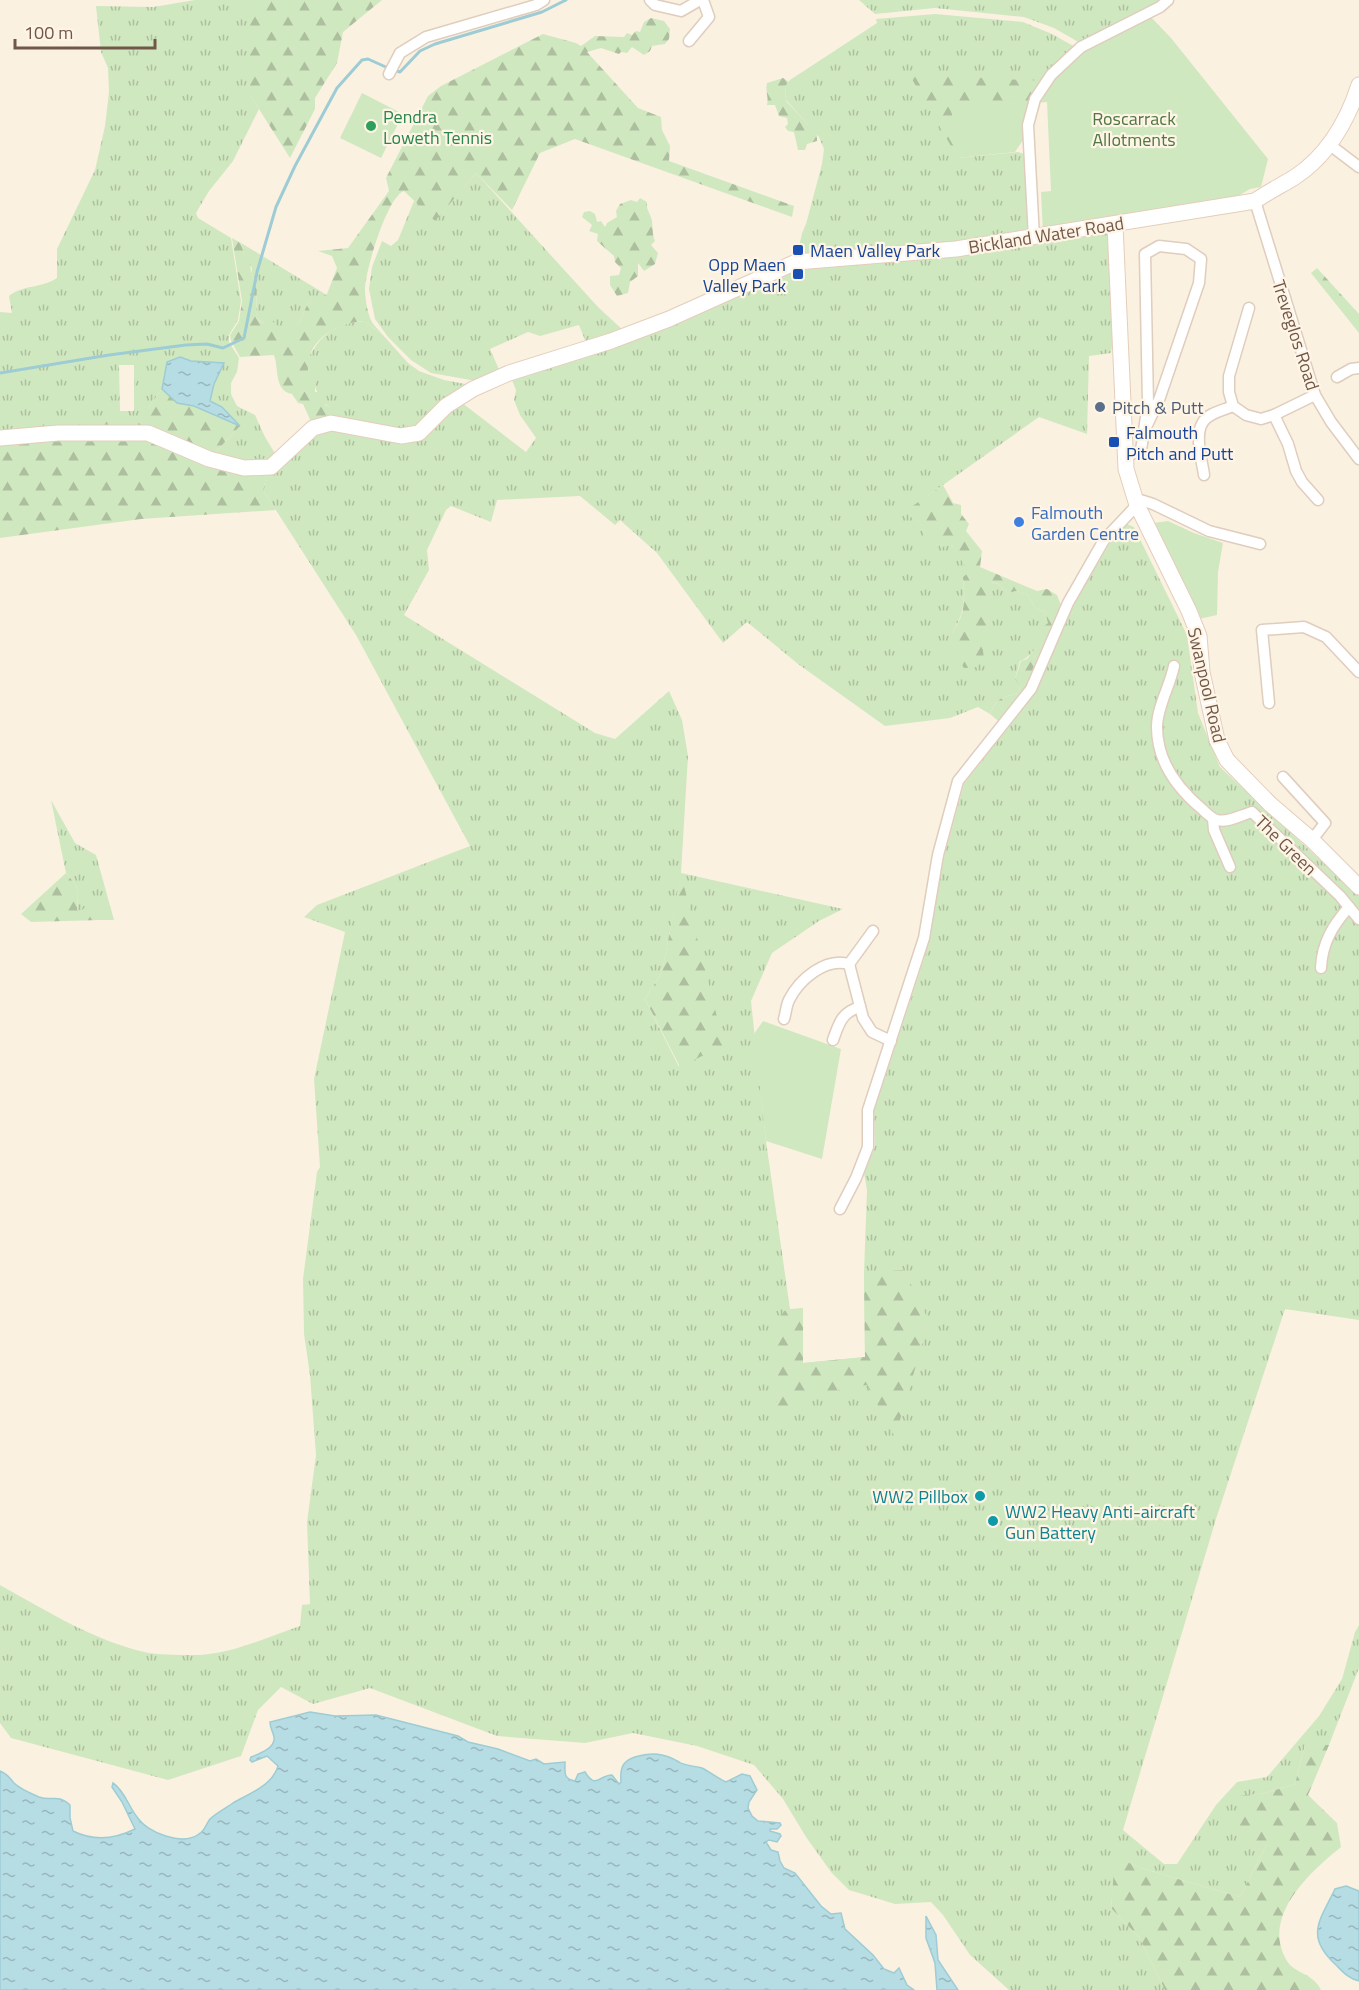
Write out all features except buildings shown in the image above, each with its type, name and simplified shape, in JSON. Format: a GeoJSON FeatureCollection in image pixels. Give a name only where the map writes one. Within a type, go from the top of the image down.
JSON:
{"type":"FeatureCollection","features":[{"type":"Feature","properties":{"kind":"street"},"geometry":{"type":"LineString","coordinates":[[389,74],[400,52],[426,37],[544,0]]}},
{"type":"Feature","properties":{"kind":"street"},"geometry":{"type":"LineString","coordinates":[[650,0],[656,5],[681,11],[701,0],[708,18],[689,41]]}},
{"type":"Feature","properties":{"kind":"street"},"geometry":{"type":"LineString","coordinates":[[1034,238],[1028,125],[1035,99],[1051,75],[1081,47],[1160,8],[1168,0]]}},
{"type":"Feature","properties":{"kind":"street","name":"Bickland Water Road"},"geometry":{"type":"LineString","coordinates":[[0,438],[58,433],[148,433],[209,459],[244,468],[271,467],[313,428],[331,423],[401,436],[419,433],[446,406],[473,389],[551,359],[611,341],[669,319],[796,262],[956,249],[1255,201],[1314,163],[1330,145],[1347,116],[1359,85]]}},
{"type":"Feature","properties":{"kind":"street"},"geometry":{"type":"LineString","coordinates":[[1330,145],[1359,167]]}},
{"type":"Feature","properties":{"kind":"street","name":"Treveglos Road"},"geometry":{"type":"LineString","coordinates":[[1255,201],[1315,395],[1331,422],[1359,459]]}},
{"type":"Feature","properties":{"kind":"street","name":"Swanpool Road"},"geometry":{"type":"LineString","coordinates":[[1115,225],[1126,469],[1136,502],[1189,611],[1198,636],[1202,672],[1217,740],[1227,760],[1270,804],[1312,840],[1359,887]]}},
{"type":"Feature","properties":{"kind":"street"},"geometry":{"type":"LineString","coordinates":[[1125,457],[1141,450],[1146,427],[1148,404],[1145,254],[1159,246],[1186,249],[1201,259],[1199,283],[1159,400],[1146,427]]}},
{"type":"Feature","properties":{"kind":"street"},"geometry":{"type":"LineString","coordinates":[[1249,308],[1229,376],[1229,392],[1233,406],[1246,415],[1261,419],[1274,416],[1315,395]]}},
{"type":"Feature","properties":{"kind":"street"},"geometry":{"type":"LineString","coordinates":[[1337,377],[1351,369],[1359,368]]}},
{"type":"Feature","properties":{"kind":"street"},"geometry":{"type":"LineString","coordinates":[[1204,475],[1199,435],[1203,422],[1212,414],[1233,406]]}},
{"type":"Feature","properties":{"kind":"street"},"geometry":{"type":"LineString","coordinates":[[1274,416],[1288,444],[1296,471],[1302,482],[1318,500]]}},
{"type":"Feature","properties":{"kind":"street"},"geometry":{"type":"LineString","coordinates":[[840,1209],[856,1178],[868,1147],[868,1110],[924,938],[938,855],[958,781],[1031,689],[1073,594],[1106,538],[1136,502],[1153,504],[1209,531],[1260,544]]}},
{"type":"Feature","properties":{"kind":"street"},"geometry":{"type":"LineString","coordinates":[[1269,703],[1262,630],[1304,627],[1326,637],[1359,672]]}},
{"type":"Feature","properties":{"kind":"street"},"geometry":{"type":"LineString","coordinates":[[1174,666],[1157,726],[1158,743],[1165,764],[1175,780],[1190,799],[1213,819],[1214,830],[1230,867]]}},
{"type":"Feature","properties":{"kind":"street"},"geometry":{"type":"LineString","coordinates":[[1283,777],[1325,823],[1312,840]]}},
{"type":"Feature","properties":{"kind":"street","name":"The Green"},"geometry":{"type":"LineString","coordinates":[[1213,819],[1226,821],[1252,812],[1359,919]]}},
{"type":"Feature","properties":{"kind":"street"},"geometry":{"type":"LineString","coordinates":[[1321,968],[1323,952],[1330,931],[1349,907]]}},
{"type":"Feature","properties":{"kind":"street"},"geometry":{"type":"LineString","coordinates":[[849,964],[873,931]]}},
{"type":"Feature","properties":{"kind":"street"},"geometry":{"type":"LineString","coordinates":[[784,1019],[788,1002],[798,986],[818,969],[838,961],[849,964]]}},
{"type":"Feature","properties":{"kind":"street"},"geometry":{"type":"LineString","coordinates":[[849,964],[862,1018],[872,1032],[891,1041]]}},
{"type":"Feature","properties":{"kind":"street"},"geometry":{"type":"LineString","coordinates":[[833,1040],[840,1022],[849,1010],[860,1007]]}},
{"type":"Feature","properties":{"kind":"green space"},"geometry":{"type":"Polygon","coordinates":[[[195,0],[250,0],[250,95],[259,109],[233,161],[209,191],[196,213],[198,218],[231,238],[241,301],[238,320],[229,335],[229,342],[239,358],[237,372],[231,383],[231,394],[237,406],[255,415],[279,460],[271,467],[210,458],[240,426],[222,407],[210,401],[214,384],[223,364],[191,361],[180,357],[167,363],[162,389],[148,408],[148,433],[0,438],[0,312],[12,313],[9,296],[14,292],[57,278],[57,249],[95,170],[105,126],[109,92],[108,68],[101,52],[96,6],[153,7],[195,0]],[[119,365],[120,411],[134,411],[134,365],[119,365]]]}},
{"type":"Feature","properties":{"kind":"green space"},"geometry":{"type":"Polygon","coordinates":[[[250,0],[382,0],[343,32],[337,63],[315,98],[315,109],[290,158],[250,95],[250,0]]]}},
{"type":"Feature","properties":{"kind":"green space"},"geometry":{"type":"Polygon","coordinates":[[[859,0],[1162,0],[1080,43],[1054,28],[1024,17],[935,8],[875,14],[859,0]]]}},
{"type":"Feature","properties":{"kind":"green space"},"geometry":{"type":"Polygon","coordinates":[[[935,14],[1023,22],[1077,48],[958,158],[1018,152],[1027,155],[1032,236],[796,261],[824,149],[819,137],[786,100],[785,86],[790,80],[877,23],[876,19],[935,14]]]}},
{"type":"Feature","properties":{"kind":"green space","name":"Roscarrack Allotments"},"geometry":{"type":"Polygon","coordinates":[[[1150,16],[1171,38],[1268,159],[1261,187],[1250,189],[1238,196],[1043,233],[1041,192],[1051,191],[1047,102],[1036,103],[1053,78],[1083,50],[1150,16]]]}},
{"type":"Feature","properties":{"kind":"green space"},"geometry":{"type":"Polygon","coordinates":[[[651,18],[664,21],[670,29],[669,39],[665,44],[652,46],[650,51],[644,55],[632,47],[627,53],[619,54],[601,48],[587,52],[638,108],[661,117],[662,130],[670,146],[669,161],[794,206],[792,217],[575,139],[540,153],[512,210],[476,173],[435,221],[404,191],[397,196],[378,235],[365,288],[370,317],[383,335],[364,321],[343,325],[317,342],[309,360],[308,371],[314,373],[317,379],[315,392],[322,392],[327,398],[325,405],[336,409],[337,418],[313,426],[303,404],[298,403],[292,394],[282,389],[274,355],[240,357],[230,335],[239,321],[242,301],[232,238],[241,243],[244,254],[250,258],[251,274],[257,285],[256,318],[263,323],[271,320],[280,328],[283,335],[299,323],[308,303],[327,294],[337,268],[332,256],[318,251],[348,248],[389,191],[386,178],[428,96],[441,86],[543,34],[581,46],[595,36],[624,37],[627,33],[632,35],[636,31],[640,32],[644,22],[651,18]]]}},
{"type":"Feature","properties":{"kind":"green space"},"geometry":{"type":"Polygon","coordinates":[[[909,74],[1043,81],[1032,98],[1023,130],[1020,100],[951,107],[958,158],[909,74]]]}},
{"type":"Feature","properties":{"kind":"green space"},"geometry":{"type":"Polygon","coordinates":[[[783,78],[789,82],[785,86],[786,101],[817,134],[817,141],[807,144],[805,150],[798,150],[794,132],[788,131],[785,127],[788,124],[787,118],[779,116],[775,105],[767,105],[767,83],[783,78]]]}},
{"type":"Feature","properties":{"kind":"green space","name":"Pendra Loweth Tennis"},"geometry":{"type":"Polygon","coordinates":[[[362,93],[403,114],[381,158],[340,138],[362,93]]]}},
{"type":"Feature","properties":{"kind":"green space"},"geometry":{"type":"Polygon","coordinates":[[[1021,100],[1023,140],[1015,152],[958,158],[951,107],[1021,100]]]}},
{"type":"Feature","properties":{"kind":"green space"},"geometry":{"type":"Polygon","coordinates":[[[476,173],[598,307],[625,332],[587,345],[579,325],[540,336],[528,332],[490,349],[501,374],[482,382],[431,373],[411,360],[388,337],[375,319],[369,289],[372,267],[382,241],[391,246],[398,240],[414,201],[435,220],[476,173]]]}},
{"type":"Feature","properties":{"kind":"green space"},"geometry":{"type":"Polygon","coordinates":[[[640,198],[647,202],[655,241],[651,245],[658,253],[655,264],[644,271],[638,263],[638,276],[630,282],[628,293],[617,296],[610,285],[610,276],[619,275],[621,268],[615,262],[614,256],[597,241],[598,234],[589,231],[592,225],[582,217],[584,212],[590,211],[595,214],[597,222],[601,221],[605,227],[617,217],[616,211],[620,204],[631,200],[637,202],[640,198]]]}},
{"type":"Feature","properties":{"kind":"green space"},"geometry":{"type":"Polygon","coordinates":[[[1109,233],[1114,331],[1111,353],[1089,356],[1087,434],[1039,417],[905,512],[922,525],[932,540],[950,543],[970,572],[963,577],[963,606],[952,633],[983,651],[982,602],[990,582],[998,584],[1008,593],[1016,591],[1028,595],[1035,608],[1045,612],[1048,622],[1042,639],[1034,651],[1020,661],[1015,679],[1020,693],[1001,699],[990,714],[978,707],[950,718],[885,726],[798,664],[747,622],[723,643],[657,553],[620,520],[615,525],[580,496],[497,500],[491,522],[451,506],[446,510],[427,550],[429,570],[404,615],[595,733],[615,739],[669,691],[682,720],[688,756],[681,873],[843,909],[819,921],[772,953],[751,1001],[766,1141],[790,1309],[803,1308],[803,1363],[865,1357],[864,1272],[867,1190],[864,1173],[875,1147],[874,1111],[926,953],[944,857],[964,784],[1035,693],[1072,606],[1111,541],[1127,524],[1134,527],[1187,635],[1198,713],[1220,767],[1359,896],[1359,1320],[1285,1309],[1216,1519],[1123,1830],[1164,1864],[1177,1864],[1216,1805],[1237,1782],[1267,1777],[1319,1716],[1342,1679],[1359,1625],[1359,1668],[1329,1745],[1305,1745],[1295,1784],[1265,1793],[1237,1797],[1267,1844],[1240,1897],[1144,1869],[1116,1858],[1111,1908],[1139,1937],[1165,1990],[1009,1990],[970,1955],[943,1915],[931,1902],[895,1904],[849,1890],[831,1872],[783,1799],[754,1765],[697,1746],[633,1733],[585,1743],[497,1736],[370,1688],[313,1704],[281,1687],[258,1710],[241,1756],[168,1780],[11,1738],[0,1723],[0,1585],[91,1634],[149,1653],[213,1654],[251,1644],[300,1626],[302,1605],[310,1604],[307,1522],[316,1455],[310,1375],[304,1334],[303,1279],[317,1172],[320,1167],[314,1079],[345,932],[304,917],[317,905],[470,846],[356,635],[263,490],[266,478],[264,469],[313,429],[401,436],[457,399],[526,452],[536,438],[520,415],[514,400],[516,390],[509,373],[796,262],[927,256],[1028,246],[1109,233]],[[681,876],[662,972],[645,999],[679,1067],[681,876]]]}},
{"type":"Feature","properties":{"kind":"green space"},"geometry":{"type":"Polygon","coordinates":[[[241,243],[327,295],[308,303],[299,323],[283,336],[256,318],[257,285],[241,243]]]}},
{"type":"Feature","properties":{"kind":"green space"},"geometry":{"type":"Polygon","coordinates":[[[1317,268],[1359,314],[1359,333],[1311,273],[1317,268]]]}},
{"type":"Feature","properties":{"kind":"green space"},"geometry":{"type":"Polygon","coordinates":[[[364,321],[383,335],[408,363],[419,371],[444,380],[476,386],[418,431],[334,422],[336,410],[323,402],[319,396],[308,370],[307,361],[318,342],[329,332],[341,326],[364,321]]]}},
{"type":"Feature","properties":{"kind":"green space"},"geometry":{"type":"Polygon","coordinates":[[[162,389],[177,403],[194,406],[240,426],[210,458],[264,469],[266,478],[263,490],[276,510],[141,519],[0,538],[0,438],[128,417],[136,420],[148,432],[148,408],[162,389]]]}},
{"type":"Feature","properties":{"kind":"green space"},"geometry":{"type":"Polygon","coordinates":[[[943,485],[953,503],[961,505],[961,514],[969,524],[966,531],[982,551],[980,567],[1037,591],[1047,589],[1057,595],[1064,613],[1031,689],[1003,725],[990,714],[1001,699],[1020,693],[1015,679],[1021,661],[1027,659],[1038,645],[1036,633],[1048,623],[1045,612],[1035,608],[1028,595],[1016,591],[1008,593],[998,584],[991,582],[992,593],[983,602],[989,616],[983,651],[984,659],[977,667],[964,668],[956,655],[952,633],[960,619],[963,606],[963,577],[969,572],[950,543],[943,547],[932,540],[925,544],[922,525],[904,512],[943,485]]]}},
{"type":"Feature","properties":{"kind":"green space"},"geometry":{"type":"Polygon","coordinates":[[[1168,521],[1223,543],[1218,572],[1217,615],[1199,619],[1154,523],[1168,521]]]}},
{"type":"Feature","properties":{"kind":"green space"},"geometry":{"type":"Polygon","coordinates":[[[51,800],[75,843],[96,855],[114,920],[100,920],[100,905],[81,911],[77,910],[76,885],[66,873],[51,800]]]}},
{"type":"Feature","properties":{"kind":"green space"},"geometry":{"type":"Polygon","coordinates":[[[66,873],[76,885],[77,910],[81,911],[92,901],[100,905],[100,920],[31,922],[21,914],[66,873]]]}},
{"type":"Feature","properties":{"kind":"green space"},"geometry":{"type":"Polygon","coordinates":[[[681,874],[724,1045],[680,1067],[645,999],[662,972],[681,874]]]}},
{"type":"Feature","properties":{"kind":"green space"},"geometry":{"type":"Polygon","coordinates":[[[763,1021],[841,1049],[822,1159],[766,1141],[754,1034],[763,1021]]]}},
{"type":"Feature","properties":{"kind":"green space"},"geometry":{"type":"Polygon","coordinates":[[[904,1270],[929,1321],[895,1437],[867,1385],[804,1396],[777,1415],[773,1331],[784,1311],[803,1308],[803,1363],[865,1357],[864,1272],[904,1270]]]}},
{"type":"Feature","properties":{"kind":"green space"},"geometry":{"type":"Polygon","coordinates":[[[1305,1745],[1329,1745],[1308,1795],[1337,1823],[1341,1847],[1303,1882],[1292,1897],[1284,1912],[1280,1928],[1280,1944],[1290,1965],[1313,1980],[1321,1990],[1165,1990],[1139,1937],[1111,1908],[1115,1857],[1144,1869],[1240,1897],[1267,1844],[1238,1837],[1237,1796],[1265,1793],[1295,1784],[1305,1745]]]}},
{"type":"Feature","properties":{"kind":"water"},"geometry":{"type":"Polygon","coordinates":[[[180,357],[191,361],[224,363],[214,384],[210,401],[222,407],[240,426],[194,406],[177,403],[162,389],[167,362],[180,357]]]}},
{"type":"Feature","properties":{"kind":"water"},"geometry":{"type":"Polygon","coordinates":[[[310,1712],[335,1716],[376,1715],[458,1736],[468,1742],[498,1749],[530,1761],[536,1759],[544,1764],[565,1762],[567,1777],[575,1781],[578,1774],[585,1772],[595,1781],[612,1775],[619,1784],[625,1763],[647,1754],[663,1755],[684,1764],[702,1768],[726,1782],[742,1774],[750,1776],[757,1790],[748,1808],[758,1821],[780,1823],[777,1829],[770,1829],[780,1834],[777,1842],[769,1840],[766,1842],[771,1850],[778,1852],[784,1868],[795,1873],[821,1906],[831,1914],[841,1913],[845,1929],[873,1955],[884,1969],[894,1973],[899,1968],[907,1985],[914,1990],[0,1990],[0,1771],[22,1789],[44,1798],[65,1801],[70,1805],[73,1831],[81,1834],[104,1838],[135,1829],[112,1787],[113,1783],[142,1823],[157,1833],[184,1839],[199,1834],[215,1815],[271,1779],[278,1766],[267,1756],[252,1762],[250,1760],[251,1757],[266,1750],[274,1741],[270,1722],[310,1712]]]}},
{"type":"Feature","properties":{"kind":"water"},"geometry":{"type":"Polygon","coordinates":[[[1346,1886],[1359,1891],[1359,1981],[1346,1975],[1326,1955],[1318,1937],[1320,1920],[1335,1889],[1346,1886]]]}},
{"type":"Feature","properties":{"kind":"water"},"geometry":{"type":"Polygon","coordinates":[[[926,1916],[936,1935],[938,1960],[958,1990],[937,1990],[935,1963],[926,1938],[926,1916]]]}},
{"type":"Feature","properties":{"kind":"waterway"},"geometry":{"type":"LineString","coordinates":[[394,70],[400,72],[420,51],[435,44],[542,12],[566,0]]}},
{"type":"Feature","properties":{"kind":"waterway"},"geometry":{"type":"LineString","coordinates":[[0,373],[186,345],[207,344],[223,348],[244,338],[257,272],[276,207],[295,166],[337,88],[362,60],[368,59],[388,68]]}},
{"type":"Feature","properties":{"kind":"place","name":"Pendra Loweth Tennis"},"geometry":{"type":"Point","coordinates":[371,126]}},
{"type":"Feature","properties":{"kind":"place","name":"Maen Valley Park"},"geometry":{"type":"Point","coordinates":[798,250]}},
{"type":"Feature","properties":{"kind":"place","name":"Opp Maen Valley Park"},"geometry":{"type":"Point","coordinates":[798,274]}},
{"type":"Feature","properties":{"kind":"place","name":"Pitch & Putt"},"geometry":{"type":"Point","coordinates":[1100,407]}},
{"type":"Feature","properties":{"kind":"place","name":"Falmouth Pitch and Putt"},"geometry":{"type":"Point","coordinates":[1114,442]}},
{"type":"Feature","properties":{"kind":"place","name":"Falmouth Garden Centre"},"geometry":{"type":"Point","coordinates":[1019,522]}},
{"type":"Feature","properties":{"kind":"place","name":"WW2 Pillbox"},"geometry":{"type":"Point","coordinates":[980,1496]}},
{"type":"Feature","properties":{"kind":"place","name":"WW2 Heavy Anti-aircraft Gun Battery"},"geometry":{"type":"Point","coordinates":[993,1521]}}]}
